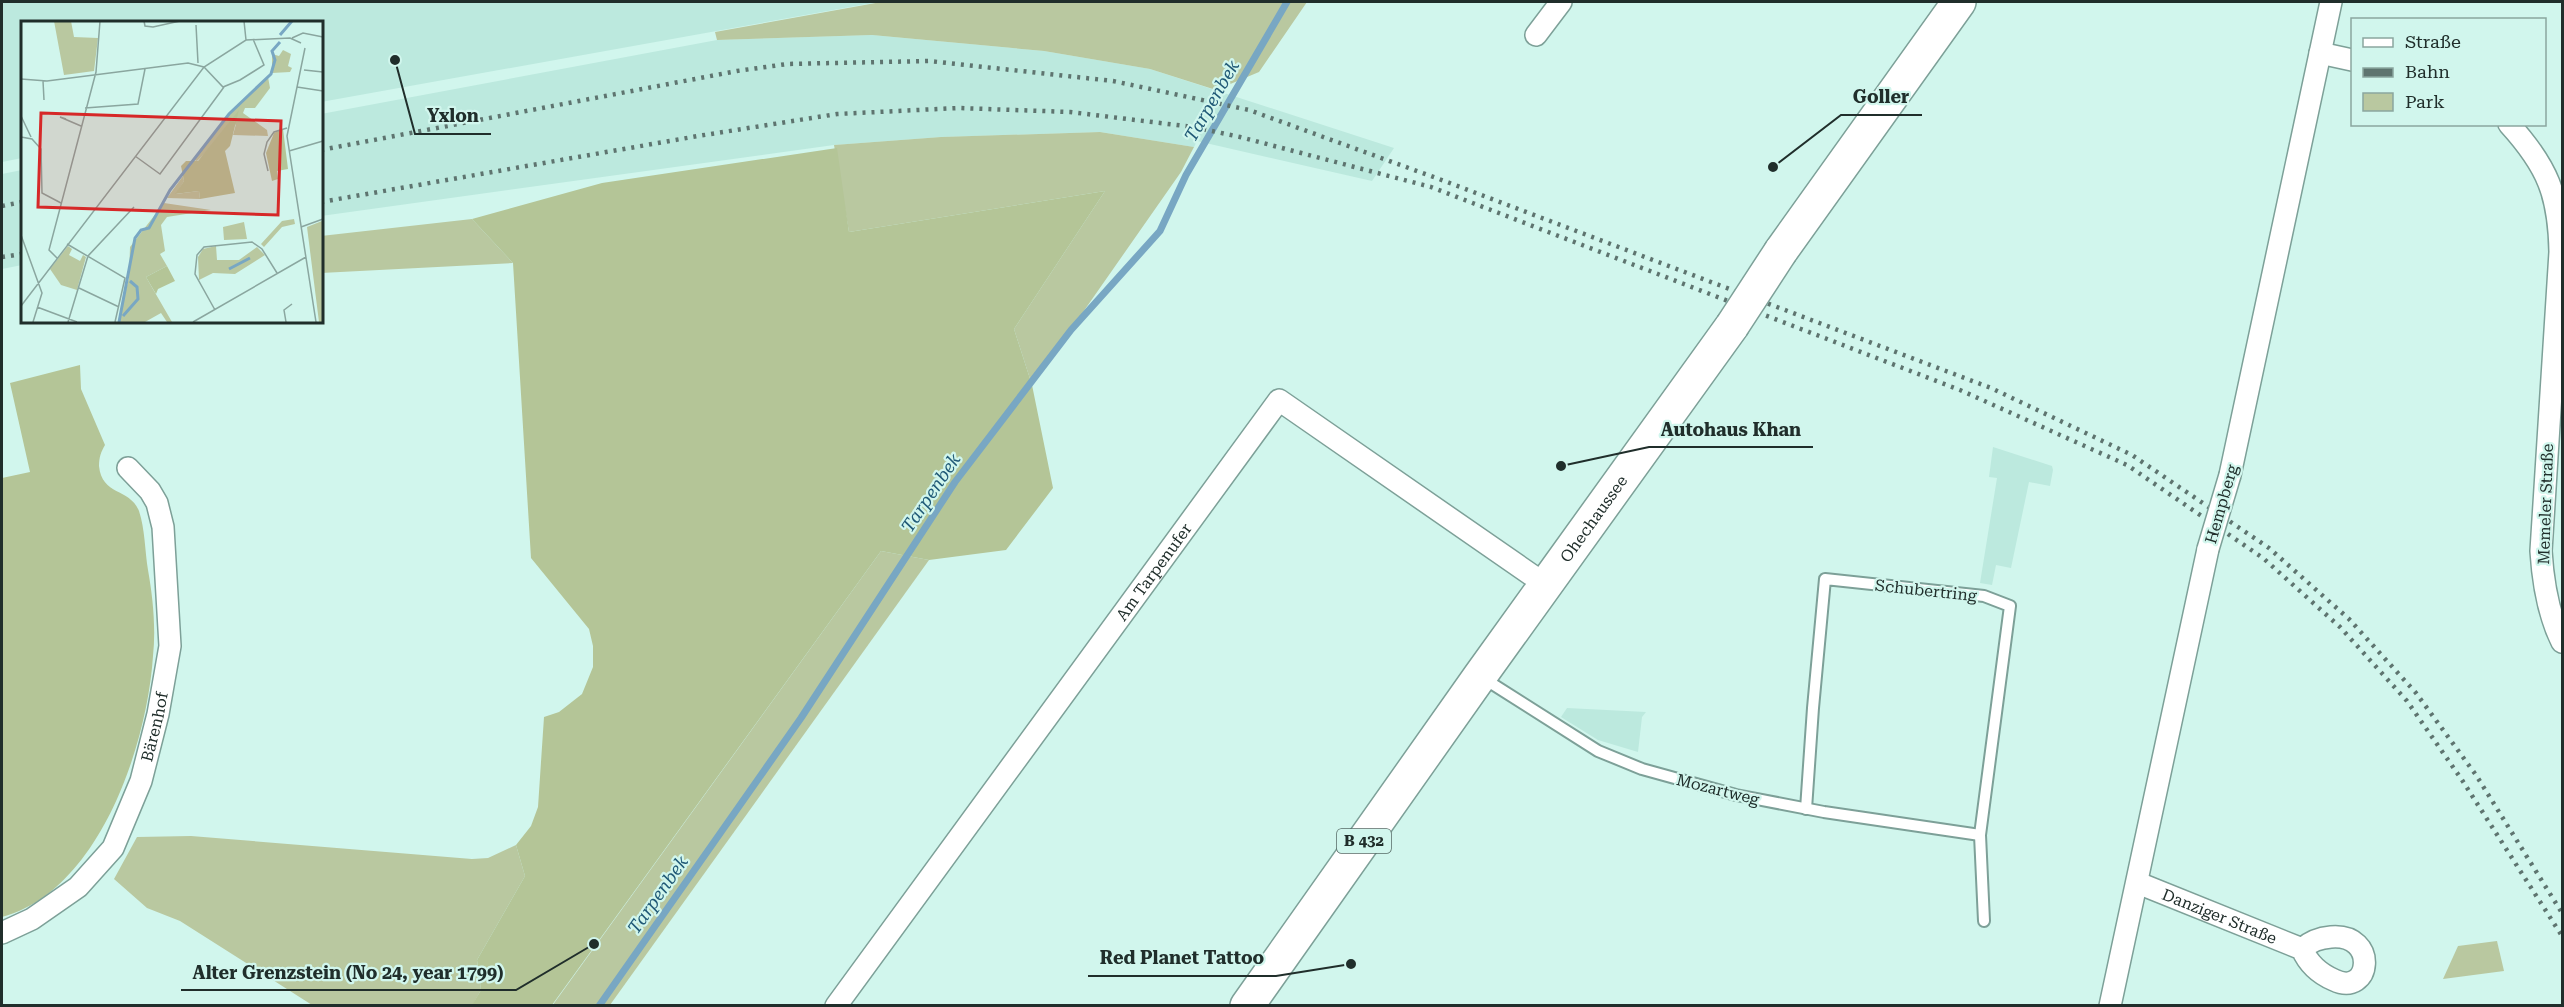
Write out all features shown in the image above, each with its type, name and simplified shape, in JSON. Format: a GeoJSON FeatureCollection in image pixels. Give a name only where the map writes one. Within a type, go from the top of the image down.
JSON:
{"type":"FeatureCollection","features":[{"type":"Feature","properties":{"kind":"main road","name":"Ohechaussee"},"geometry":{"type":"LineString","coordinates":[[1247,1005],[1732,326],[1781,251],[1959,2]]}},
{"type":"Feature","properties":{"kind":"street"},"geometry":{"type":"LineString","coordinates":[[1536,35],[1561,2]]}},
{"type":"Feature","properties":{"kind":"street","name":"Hempberg"},"geometry":{"type":"LineString","coordinates":[[2110,1005],[2208,549],[2230,475],[2331,2]]}},
{"type":"Feature","properties":{"kind":"street"},"geometry":{"type":"LineString","coordinates":[[2320,53],[2351,60]]}},
{"type":"Feature","properties":{"kind":"street","name":"Memeler Straße"},"geometry":{"type":"LineString","coordinates":[[2511,126],[2530,147],[2549,180],[2559,217],[2560,252],[2541,551],[2542,577],[2553,623],[2562,642]]}},
{"type":"Feature","properties":{"kind":"street","name":"Am Tarpenufer"},"geometry":{"type":"LineString","coordinates":[[836,1005],[1279,400],[1546,585]]}},
{"type":"Feature","properties":{"kind":"street","name":"Bärenhof"},"geometry":{"type":"LineString","coordinates":[[2,933],[32,919],[78,887],[113,848],[141,781],[158,714],[170,646],[161,519],[157,502],[150,491],[128,468]]}},
{"type":"Feature","properties":{"kind":"street","name":"Danziger Straße"},"geometry":{"type":"LineString","coordinates":[[2138,883],[2302,949]]}},
{"type":"Feature","properties":{"kind":"lane","name":"Schubertring"},"geometry":{"type":"LineString","coordinates":[[1806,809],[1825,579],[1984,596],[2010,606],[1980,835],[1984,921]]}},
{"type":"Feature","properties":{"kind":"lane","name":"Mozartweg"},"geometry":{"type":"LineString","coordinates":[[1480,676],[1598,751],[1642,769],[1736,795],[1806,809],[1980,835]]}},
{"type":"Feature","properties":{"kind":"shaded area"},"geometry":{"type":"Polygon","coordinates":[[[2,2],[878,2],[322,102],[322,21],[21,21],[21,158],[2,162],[2,2]]]}},
{"type":"Feature","properties":{"kind":"shaded area"},"geometry":{"type":"Polygon","coordinates":[[[872,35],[1044,51],[1150,69],[1394,148],[1372,181],[1197,141],[1194,147],[1100,132],[941,137],[834,145],[322,216],[322,114],[717,40],[872,35]]]}},
{"type":"Feature","properties":{"kind":"shaded area"},"geometry":{"type":"Polygon","coordinates":[[[837,148],[849,232],[1105,191],[1014,329],[1032,385],[1053,488],[1006,550],[929,560],[881,551],[552,1005],[472,1005],[481,990],[477,960],[525,876],[516,845],[531,826],[538,807],[544,717],[559,712],[582,694],[593,667],[593,646],[589,629],[531,558],[513,263],[472,219],[602,183],[837,148]]]}},
{"type":"Feature","properties":{"kind":"shaded area"},"geometry":{"type":"Polygon","coordinates":[[[21,170],[21,265],[2,269],[2,174],[21,170]]]}},
{"type":"Feature","properties":{"kind":"shaded area"},"geometry":{"type":"Polygon","coordinates":[[[80,365],[81,389],[105,445],[99,460],[101,476],[111,487],[135,504],[141,518],[154,624],[149,692],[141,731],[128,771],[112,810],[91,847],[66,878],[36,902],[2,917],[2,478],[30,472],[10,383],[80,365]]]}},
{"type":"Feature","properties":{"kind":"shaded area"},"geometry":{"type":"Polygon","coordinates":[[[1993,447],[2052,466],[2053,470],[2050,486],[2029,482],[2011,568],[1996,565],[1992,585],[1980,583],[1997,478],[1989,477],[1993,447]]]}},
{"type":"Feature","properties":{"kind":"shaded area"},"geometry":{"type":"Polygon","coordinates":[[[1567,708],[1646,712],[1642,717],[1638,752],[1598,740],[1561,717],[1567,708]]]}},
{"type":"Feature","properties":{"kind":"green space"},"geometry":{"type":"Polygon","coordinates":[[[881,2],[1307,2],[1259,72],[1216,90],[1150,69],[1044,51],[872,35],[717,40],[715,32],[881,2]]]}},
{"type":"Feature","properties":{"kind":"green space"},"geometry":{"type":"Polygon","coordinates":[[[1100,132],[1194,147],[1181,172],[1032,385],[1014,329],[1105,191],[849,232],[834,145],[941,137],[1100,132]]]}},
{"type":"Feature","properties":{"kind":"green space"},"geometry":{"type":"Polygon","coordinates":[[[472,219],[513,263],[322,273],[322,236],[472,219]]]}},
{"type":"Feature","properties":{"kind":"green space"},"geometry":{"type":"Polygon","coordinates":[[[881,551],[929,560],[610,1005],[552,1006],[881,551]]]}},
{"type":"Feature","properties":{"kind":"green space"},"geometry":{"type":"Polygon","coordinates":[[[191,836],[472,859],[488,858],[516,845],[525,876],[477,960],[481,990],[472,1006],[312,1005],[180,921],[147,908],[114,879],[137,837],[191,836]]]}},
{"type":"Feature","properties":{"kind":"green space"},"geometry":{"type":"Polygon","coordinates":[[[2497,941],[2504,971],[2443,979],[2458,946],[2497,941]]]}},
{"type":"Feature","properties":{"kind":"waterway","name":"Tarpenbek"},"geometry":{"type":"LineString","coordinates":[[599,1006],[801,718],[955,482],[1071,330],[1160,231],[1186,175],[1287,2]]}},
{"type":"Feature","properties":{"kind":"railway"},"geometry":{"type":"LineString","coordinates":[[322,150],[737,71],[787,64],[929,61],[1113,81],[1249,110],[1439,179],[1991,388],[2132,455],[2269,548],[2349,619],[2416,693],[2476,775],[2562,913]]}},
{"type":"Feature","properties":{"kind":"railway"},"geometry":{"type":"LineString","coordinates":[[322,202],[837,114],[958,108],[1070,112],[1193,127],[1431,187],[1960,390],[2127,465],[2263,558],[2340,627],[2407,701],[2462,780],[2562,936]]}},
{"type":"Feature","properties":{"kind":"railway"},"geometry":{"type":"LineString","coordinates":[[2,206],[21,202]]}},
{"type":"Feature","properties":{"kind":"railway"},"geometry":{"type":"LineString","coordinates":[[2,257],[21,254]]}},
{"type":"Feature","properties":{"kind":"place","name":"Yxlon"},"geometry":{"type":"Point","coordinates":[395,60]}},
{"type":"Feature","properties":{"kind":"place","name":"Goller"},"geometry":{"type":"Point","coordinates":[1773,167]}},
{"type":"Feature","properties":{"kind":"place","name":"Autohaus Khan"},"geometry":{"type":"Point","coordinates":[1561,466]}},
{"type":"Feature","properties":{"kind":"place","name":"Alter Grenzstein (No 24, year 1799)"},"geometry":{"type":"Point","coordinates":[594,944]}},
{"type":"Feature","properties":{"kind":"place","name":"Red Planet Tattoo"},"geometry":{"type":"Point","coordinates":[1351,964]}}]}
